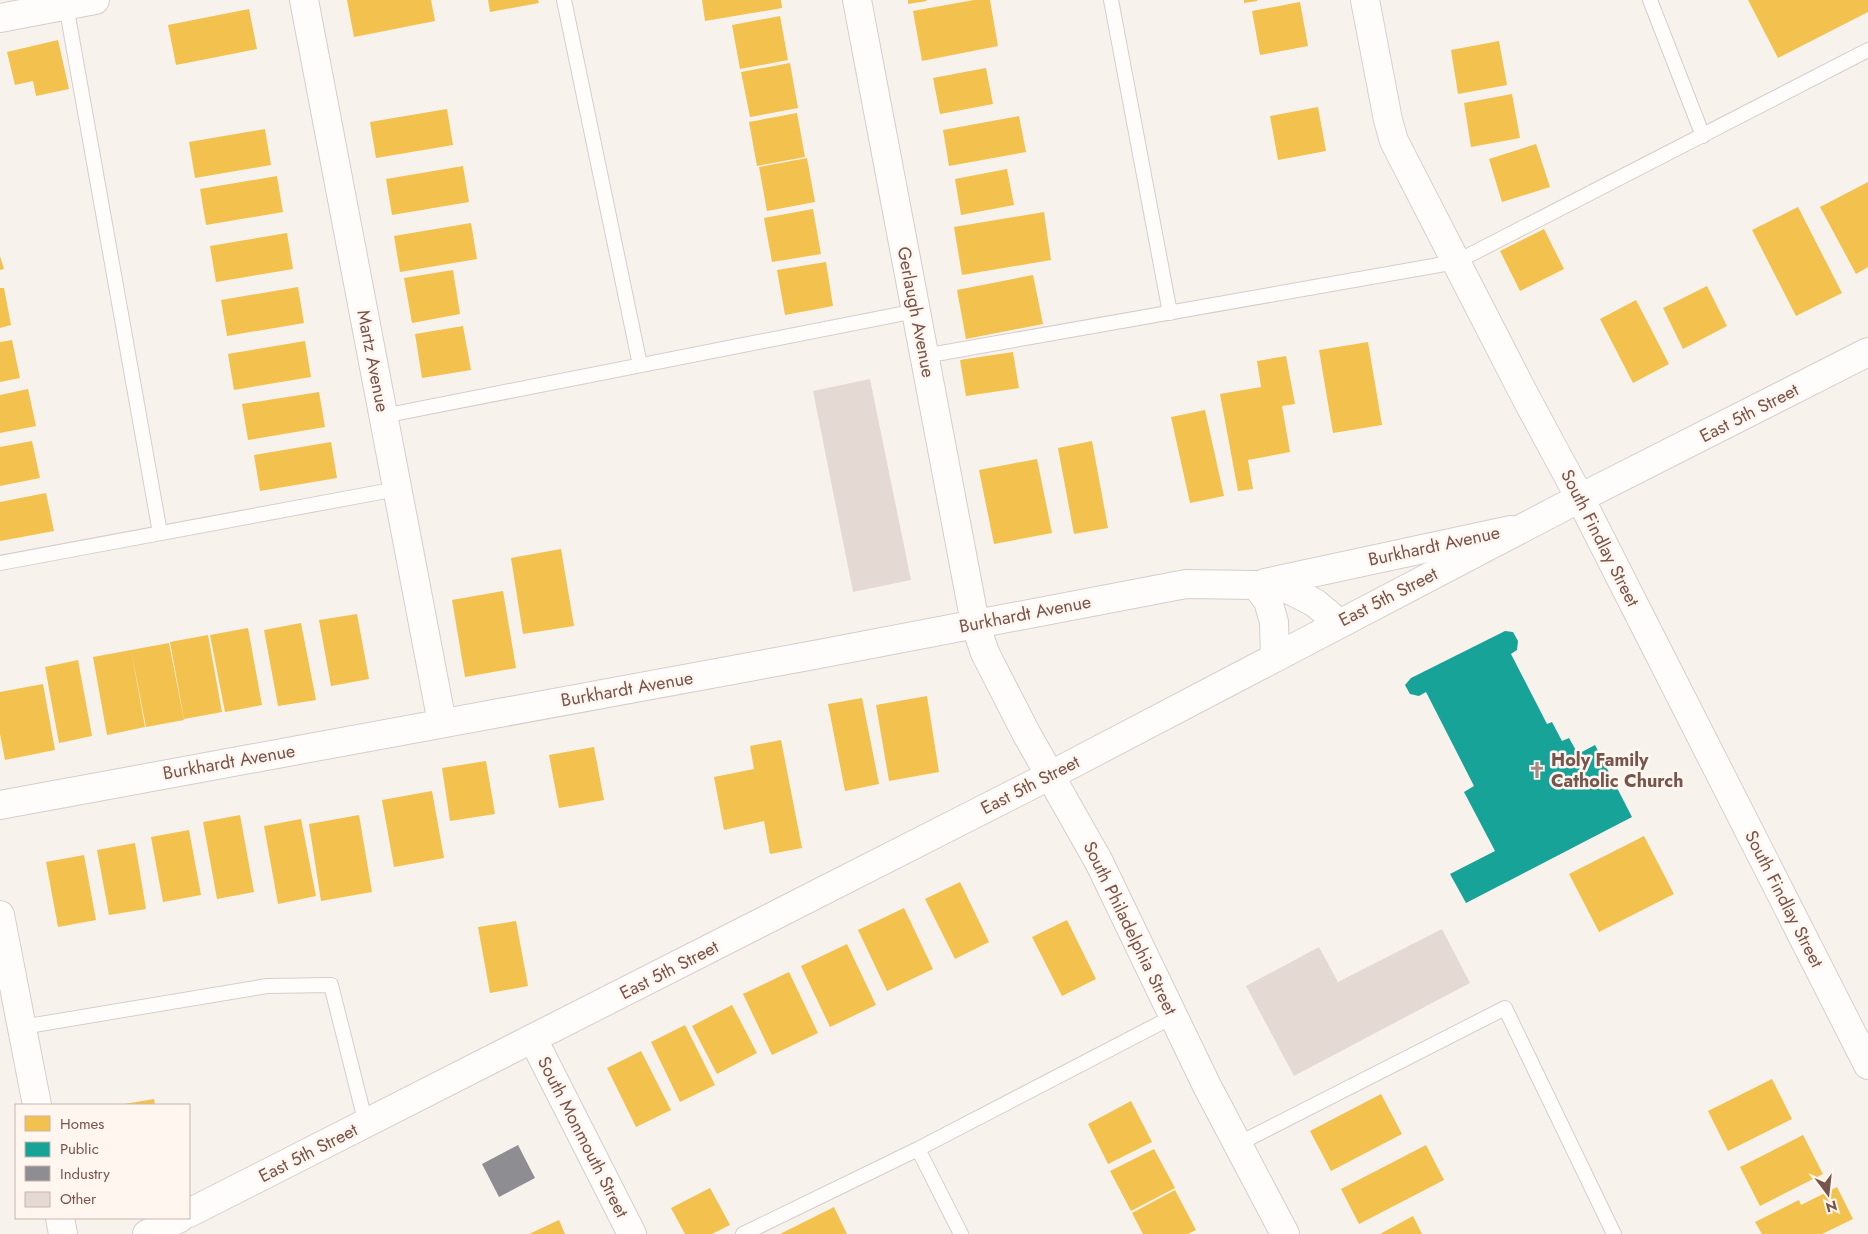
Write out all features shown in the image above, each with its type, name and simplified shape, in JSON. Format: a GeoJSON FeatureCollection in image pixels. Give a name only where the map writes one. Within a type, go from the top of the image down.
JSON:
{"type":"FeatureCollection","features":[{"type":"Feature","properties":{"kind":"street"},"geometry":{"type":"LineString","coordinates":[[0,18],[95,0]]}},
{"type":"Feature","properties":{"kind":"street","name":"Martz Avenue"},"geometry":{"type":"LineString","coordinates":[[304,0],[442,723]]}},
{"type":"Feature","properties":{"kind":"street","name":"Gerlaugh Avenue"},"geometry":{"type":"LineString","coordinates":[[857,0],[975,623]]}},
{"type":"Feature","properties":{"kind":"street","name":"South Findlay Street"},"geometry":{"type":"LineString","coordinates":[[1365,0],[1388,120],[1394,141],[1525,396],[1580,498],[1868,1065]]}},
{"type":"Feature","properties":{"kind":"street","name":"East 5th Street"},"geometry":{"type":"LineString","coordinates":[[190,1212],[1051,775],[1580,498],[1868,352]]}},
{"type":"Feature","properties":{"kind":"street","name":"Burkhardt Avenue"},"geometry":{"type":"LineString","coordinates":[[1256,585],[1524,527]]}},
{"type":"Feature","properties":{"kind":"street","name":"Burkhardt Avenue"},"geometry":{"type":"LineString","coordinates":[[0,805],[804,657],[1186,584],[1256,585],[1290,590],[1315,603],[1339,623]]}},
{"type":"Feature","properties":{"kind":"street"},"geometry":{"type":"LineString","coordinates":[[1256,585],[1268,601],[1274,622],[1275,657]]}},
{"type":"Feature","properties":{"kind":"street","name":"South Philadelphia Street"},"geometry":{"type":"LineString","coordinates":[[975,623],[985,653],[1026,733],[1099,862],[1174,1016],[1285,1234]]}},
{"type":"Feature","properties":{"kind":"street"},"geometry":{"type":"LineString","coordinates":[[0,915],[37,1104]]}},
{"type":"Feature","properties":{"kind":"street","name":"South Monmouth Street"},"geometry":{"type":"LineString","coordinates":[[533,1039],[632,1234]]}},
{"type":"Feature","properties":{"kind":"street"},"geometry":{"type":"LineString","coordinates":[[60,1219],[63,1234]]}},
{"type":"Feature","properties":{"kind":"street"},"geometry":{"type":"LineString","coordinates":[[148,1234],[178,1219]]}},
{"type":"Feature","properties":{"kind":"lane"},"geometry":{"type":"LineString","coordinates":[[564,0],[640,365]]}},
{"type":"Feature","properties":{"kind":"lane"},"geometry":{"type":"LineString","coordinates":[[1112,0],[1170,312]]}},
{"type":"Feature","properties":{"kind":"lane"},"geometry":{"type":"LineString","coordinates":[[1650,0],[1703,136]]}},
{"type":"Feature","properties":{"kind":"lane"},"geometry":{"type":"LineString","coordinates":[[66,5],[160,533]]}},
{"type":"Feature","properties":{"kind":"lane"},"geometry":{"type":"LineString","coordinates":[[924,356],[1456,262],[1868,50]]}},
{"type":"Feature","properties":{"kind":"lane"},"geometry":{"type":"LineString","coordinates":[[383,416],[916,311]]}},
{"type":"Feature","properties":{"kind":"lane"},"geometry":{"type":"LineString","coordinates":[[0,563],[397,489]]}},
{"type":"Feature","properties":{"kind":"lane"},"geometry":{"type":"LineString","coordinates":[[22,1027],[267,986],[331,985],[366,1124]]}},
{"type":"Feature","properties":{"kind":"lane"},"geometry":{"type":"LineString","coordinates":[[1238,1144],[1505,1008],[1614,1234]]}},
{"type":"Feature","properties":{"kind":"lane"},"geometry":{"type":"LineString","coordinates":[[743,1234],[918,1149],[1174,1016]]}},
{"type":"Feature","properties":{"kind":"lane"},"geometry":{"type":"LineString","coordinates":[[918,1149],[961,1234]]}},
{"type":"Feature","properties":{"kind":"building: Homes"},"geometry":{"type":"Polygon","coordinates":[[[347,0],[431,0],[435,21],[354,37],[347,0]]]}},
{"type":"Feature","properties":{"kind":"building: Homes"},"geometry":{"type":"Polygon","coordinates":[[[488,0],[538,0],[539,3],[490,12],[488,0]]]}},
{"type":"Feature","properties":{"kind":"building: Homes"},"geometry":{"type":"Polygon","coordinates":[[[702,0],[781,0],[782,8],[705,21],[702,0]]]}},
{"type":"Feature","properties":{"kind":"building: Homes"},"geometry":{"type":"Polygon","coordinates":[[[908,0],[926,0],[927,1],[908,4],[908,0]]]}},
{"type":"Feature","properties":{"kind":"building: Homes"},"geometry":{"type":"Polygon","coordinates":[[[974,0],[990,0],[998,46],[922,61],[913,11],[974,0]]]}},
{"type":"Feature","properties":{"kind":"building: Homes"},"geometry":{"type":"Polygon","coordinates":[[[1244,0],[1257,0],[1257,1],[1244,3],[1244,0]]]}},
{"type":"Feature","properties":{"kind":"building: Homes"},"geometry":{"type":"Polygon","coordinates":[[[1748,0],[1868,0],[1868,12],[1778,58],[1748,0]]]}},
{"type":"Feature","properties":{"kind":"building: Homes"},"geometry":{"type":"Polygon","coordinates":[[[1300,2],[1308,46],[1260,55],[1252,11],[1300,2]]]}},
{"type":"Feature","properties":{"kind":"building: Homes"},"geometry":{"type":"Polygon","coordinates":[[[249,9],[257,49],[176,65],[168,25],[249,9]]]}},
{"type":"Feature","properties":{"kind":"building: Homes"},"geometry":{"type":"Polygon","coordinates":[[[780,16],[788,60],[740,69],[732,25],[780,16]]]}},
{"type":"Feature","properties":{"kind":"building: Homes"},"geometry":{"type":"Polygon","coordinates":[[[58,40],[69,89],[36,96],[33,81],[15,85],[7,52],[58,40]]]}},
{"type":"Feature","properties":{"kind":"building: Homes"},"geometry":{"type":"Polygon","coordinates":[[[1499,41],[1507,85],[1458,94],[1451,50],[1499,41]]]}},
{"type":"Feature","properties":{"kind":"building: Homes"},"geometry":{"type":"Polygon","coordinates":[[[790,63],[798,108],[750,117],[741,72],[790,63]]]}},
{"type":"Feature","properties":{"kind":"building: Homes"},"geometry":{"type":"Polygon","coordinates":[[[986,68],[993,104],[940,114],[933,78],[986,68]]]}},
{"type":"Feature","properties":{"kind":"building: Homes"},"geometry":{"type":"Polygon","coordinates":[[[1512,94],[1520,138],[1471,147],[1464,103],[1512,94]]]}},
{"type":"Feature","properties":{"kind":"building: Homes"},"geometry":{"type":"Polygon","coordinates":[[[1318,107],[1326,151],[1278,160],[1270,116],[1318,107]]]}},
{"type":"Feature","properties":{"kind":"building: Homes"},"geometry":{"type":"Polygon","coordinates":[[[447,109],[453,145],[376,158],[370,122],[447,109]]]}},
{"type":"Feature","properties":{"kind":"building: Homes"},"geometry":{"type":"Polygon","coordinates":[[[797,113],[805,157],[757,166],[749,122],[797,113]]]}},
{"type":"Feature","properties":{"kind":"building: Homes"},"geometry":{"type":"Polygon","coordinates":[[[1019,116],[1026,152],[949,166],[943,130],[1019,116]]]}},
{"type":"Feature","properties":{"kind":"building: Homes"},"geometry":{"type":"Polygon","coordinates":[[[265,129],[271,165],[195,178],[189,142],[265,129]]]}},
{"type":"Feature","properties":{"kind":"building: Homes"},"geometry":{"type":"Polygon","coordinates":[[[1536,144],[1550,187],[1502,202],[1489,159],[1536,144]]]}},
{"type":"Feature","properties":{"kind":"building: Homes"},"geometry":{"type":"Polygon","coordinates":[[[807,158],[815,202],[767,211],[759,167],[807,158]]]}},
{"type":"Feature","properties":{"kind":"building: Homes"},"geometry":{"type":"Polygon","coordinates":[[[463,166],[469,202],[392,215],[386,179],[463,166]]]}},
{"type":"Feature","properties":{"kind":"building: Homes"},"geometry":{"type":"Polygon","coordinates":[[[1007,169],[1014,205],[961,215],[955,179],[1007,169]]]}},
{"type":"Feature","properties":{"kind":"building: Homes"},"geometry":{"type":"Polygon","coordinates":[[[277,176],[283,212],[206,225],[200,189],[277,176]]]}},
{"type":"Feature","properties":{"kind":"building: Homes"},"geometry":{"type":"Polygon","coordinates":[[[1868,182],[1868,267],[1856,274],[1820,207],[1868,182]]]}},
{"type":"Feature","properties":{"kind":"building: Homes"},"geometry":{"type":"Polygon","coordinates":[[[1798,207],[1842,293],[1796,316],[1752,230],[1798,207]]]}},
{"type":"Feature","properties":{"kind":"building: Homes"},"geometry":{"type":"Polygon","coordinates":[[[813,209],[821,254],[772,262],[764,218],[813,209]]]}},
{"type":"Feature","properties":{"kind":"building: Homes"},"geometry":{"type":"Polygon","coordinates":[[[1044,212],[1051,260],[962,275],[954,227],[1044,212]]]}},
{"type":"Feature","properties":{"kind":"building: Homes"},"geometry":{"type":"Polygon","coordinates":[[[471,223],[477,259],[400,272],[394,236],[471,223]]]}},
{"type":"Feature","properties":{"kind":"building: Homes"},"geometry":{"type":"Polygon","coordinates":[[[1544,229],[1564,269],[1520,291],[1500,251],[1544,229]]]}},
{"type":"Feature","properties":{"kind":"building: Homes"},"geometry":{"type":"Polygon","coordinates":[[[287,233],[293,269],[216,282],[210,246],[287,233]]]}},
{"type":"Feature","properties":{"kind":"building: Homes"},"geometry":{"type":"Polygon","coordinates":[[[0,256],[4,269],[0,270],[0,256]]]}},
{"type":"Feature","properties":{"kind":"building: Homes"},"geometry":{"type":"Polygon","coordinates":[[[826,262],[833,306],[785,315],[777,270],[826,262]]]}},
{"type":"Feature","properties":{"kind":"building: Homes"},"geometry":{"type":"Polygon","coordinates":[[[453,270],[460,314],[412,323],[404,278],[453,270]]]}},
{"type":"Feature","properties":{"kind":"building: Homes"},"geometry":{"type":"Polygon","coordinates":[[[1033,275],[1043,324],[966,339],[957,290],[1033,275]]]}},
{"type":"Feature","properties":{"kind":"building: Homes"},"geometry":{"type":"Polygon","coordinates":[[[1707,286],[1727,326],[1683,349],[1663,308],[1707,286]]]}},
{"type":"Feature","properties":{"kind":"building: Homes"},"geometry":{"type":"Polygon","coordinates":[[[298,287],[304,323],[227,336],[221,300],[298,287]]]}},
{"type":"Feature","properties":{"kind":"building: Homes"},"geometry":{"type":"Polygon","coordinates":[[[0,288],[4,288],[11,325],[0,328],[0,288]]]}},
{"type":"Feature","properties":{"kind":"building: Homes"},"geometry":{"type":"Polygon","coordinates":[[[1636,300],[1669,364],[1633,383],[1600,319],[1636,300]]]}},
{"type":"Feature","properties":{"kind":"building: Homes"},"geometry":{"type":"Polygon","coordinates":[[[463,326],[471,370],[422,378],[415,334],[463,326]]]}},
{"type":"Feature","properties":{"kind":"building: Homes"},"geometry":{"type":"Polygon","coordinates":[[[12,340],[20,378],[0,382],[0,342],[12,340]]]}},
{"type":"Feature","properties":{"kind":"building: Homes"},"geometry":{"type":"Polygon","coordinates":[[[305,341],[311,377],[234,390],[228,354],[305,341]]]}},
{"type":"Feature","properties":{"kind":"building: Homes"},"geometry":{"type":"Polygon","coordinates":[[[1368,342],[1382,425],[1333,433],[1319,350],[1368,342]]]}},
{"type":"Feature","properties":{"kind":"building: Homes"},"geometry":{"type":"Polygon","coordinates":[[[1013,352],[1019,388],[966,396],[960,360],[1013,352]]]}},
{"type":"Feature","properties":{"kind":"building: Homes"},"geometry":{"type":"Polygon","coordinates":[[[1286,356],[1295,404],[1282,406],[1290,452],[1248,460],[1253,489],[1238,491],[1220,394],[1261,387],[1257,361],[1286,356]]]}},
{"type":"Feature","properties":{"kind":"building: Homes"},"geometry":{"type":"Polygon","coordinates":[[[28,389],[36,426],[0,433],[0,395],[28,389]]]}},
{"type":"Feature","properties":{"kind":"building: Homes"},"geometry":{"type":"Polygon","coordinates":[[[319,392],[325,427],[248,440],[242,404],[319,392]]]}},
{"type":"Feature","properties":{"kind":"building: Homes"},"geometry":{"type":"Polygon","coordinates":[[[1205,410],[1224,496],[1190,503],[1171,417],[1205,410]]]}},
{"type":"Feature","properties":{"kind":"building: Homes"},"geometry":{"type":"Polygon","coordinates":[[[32,441],[40,478],[0,486],[0,447],[32,441]]]}},
{"type":"Feature","properties":{"kind":"building: Homes"},"geometry":{"type":"Polygon","coordinates":[[[1092,441],[1108,528],[1074,534],[1058,448],[1092,441]]]}},
{"type":"Feature","properties":{"kind":"building: Homes"},"geometry":{"type":"Polygon","coordinates":[[[331,442],[337,478],[260,491],[254,455],[331,442]]]}},
{"type":"Feature","properties":{"kind":"building: Homes"},"geometry":{"type":"Polygon","coordinates":[[[1037,459],[1052,533],[994,544],[979,470],[1037,459]]]}},
{"type":"Feature","properties":{"kind":"building: Homes"},"geometry":{"type":"Polygon","coordinates":[[[46,493],[54,531],[0,541],[0,502],[46,493]]]}},
{"type":"Feature","properties":{"kind":"building: Homes"},"geometry":{"type":"Polygon","coordinates":[[[561,549],[574,626],[523,634],[511,558],[561,549]]]}},
{"type":"Feature","properties":{"kind":"building: Homes"},"geometry":{"type":"Polygon","coordinates":[[[503,591],[516,668],[465,677],[452,600],[503,591]]]}},
{"type":"Feature","properties":{"kind":"building: Homes"},"geometry":{"type":"Polygon","coordinates":[[[357,614],[369,679],[331,686],[319,620],[357,614]]]}},
{"type":"Feature","properties":{"kind":"building: Homes"},"geometry":{"type":"Polygon","coordinates":[[[301,623],[316,700],[278,706],[264,630],[301,623]]]}},
{"type":"Feature","properties":{"kind":"building: Homes"},"geometry":{"type":"Polygon","coordinates":[[[248,628],[262,705],[225,712],[210,635],[248,628]]]}},
{"type":"Feature","properties":{"kind":"building: Homes"},"geometry":{"type":"Polygon","coordinates":[[[208,635],[222,712],[184,719],[170,642],[208,635]]]}},
{"type":"Feature","properties":{"kind":"building: Homes"},"geometry":{"type":"Polygon","coordinates":[[[169,643],[184,720],[146,727],[131,650],[169,643]]]}},
{"type":"Feature","properties":{"kind":"building: Homes"},"geometry":{"type":"Polygon","coordinates":[[[131,650],[145,727],[107,735],[93,657],[131,650]]]}},
{"type":"Feature","properties":{"kind":"building: Homes"},"geometry":{"type":"Polygon","coordinates":[[[78,660],[92,736],[59,743],[45,667],[78,660]]]}},
{"type":"Feature","properties":{"kind":"building: Homes"},"geometry":{"type":"Polygon","coordinates":[[[43,684],[55,750],[5,760],[0,734],[0,692],[43,684]]]}},
{"type":"Feature","properties":{"kind":"building: Homes"},"geometry":{"type":"Polygon","coordinates":[[[927,696],[939,772],[889,781],[876,705],[927,696]]]}},
{"type":"Feature","properties":{"kind":"building: Homes"},"geometry":{"type":"Polygon","coordinates":[[[862,698],[879,784],[845,791],[828,704],[862,698]]]}},
{"type":"Feature","properties":{"kind":"building: Homes"},"geometry":{"type":"Polygon","coordinates":[[[781,740],[802,848],[770,854],[764,821],[724,830],[714,777],[754,769],[750,746],[781,740]]]}},
{"type":"Feature","properties":{"kind":"building: Homes"},"geometry":{"type":"Polygon","coordinates":[[[594,747],[604,800],[559,808],[549,755],[594,747]]]}},
{"type":"Feature","properties":{"kind":"building: Homes"},"geometry":{"type":"Polygon","coordinates":[[[486,761],[495,814],[450,821],[442,768],[486,761]]]}},
{"type":"Feature","properties":{"kind":"building: Homes"},"geometry":{"type":"Polygon","coordinates":[[[432,791],[444,858],[394,867],[382,800],[432,791]]]}},
{"type":"Feature","properties":{"kind":"building: Homes"},"geometry":{"type":"Polygon","coordinates":[[[240,815],[254,892],[217,899],[203,822],[240,815]]]}},
{"type":"Feature","properties":{"kind":"building: Homes"},"geometry":{"type":"Polygon","coordinates":[[[359,815],[372,892],[321,901],[309,824],[359,815]]]}},
{"type":"Feature","properties":{"kind":"building: Homes"},"geometry":{"type":"Polygon","coordinates":[[[301,819],[316,896],[278,904],[264,826],[301,819]]]}},
{"type":"Feature","properties":{"kind":"building: Homes"},"geometry":{"type":"Polygon","coordinates":[[[189,830],[201,895],[163,902],[151,837],[189,830]]]}},
{"type":"Feature","properties":{"kind":"building: Homes"},"geometry":{"type":"Polygon","coordinates":[[[1644,836],[1674,894],[1599,932],[1569,874],[1644,836]]]}},
{"type":"Feature","properties":{"kind":"building: Homes"},"geometry":{"type":"Polygon","coordinates":[[[135,843],[146,909],[109,915],[97,850],[135,843]]]}},
{"type":"Feature","properties":{"kind":"building: Homes"},"geometry":{"type":"Polygon","coordinates":[[[84,855],[96,920],[58,927],[46,862],[84,855]]]}},
{"type":"Feature","properties":{"kind":"building: Homes"},"geometry":{"type":"Polygon","coordinates":[[[960,882],[989,942],[955,959],[925,899],[960,882]]]}},
{"type":"Feature","properties":{"kind":"building: Homes"},"geometry":{"type":"Polygon","coordinates":[[[904,908],[933,969],[887,991],[858,930],[904,908]]]}},
{"type":"Feature","properties":{"kind":"building: Homes"},"geometry":{"type":"Polygon","coordinates":[[[1067,920],[1096,979],[1062,996],[1032,937],[1067,920]]]}},
{"type":"Feature","properties":{"kind":"building: Homes"},"geometry":{"type":"Polygon","coordinates":[[[516,921],[528,986],[490,993],[478,927],[516,921]]]}},
{"type":"Feature","properties":{"kind":"building: Homes"},"geometry":{"type":"Polygon","coordinates":[[[847,944],[876,1005],[830,1027],[801,966],[847,944]]]}},
{"type":"Feature","properties":{"kind":"building: Homes"},"geometry":{"type":"Polygon","coordinates":[[[789,972],[818,1033],[772,1055],[743,994],[789,972]]]}},
{"type":"Feature","properties":{"kind":"building: Homes"},"geometry":{"type":"Polygon","coordinates":[[[732,1005],[757,1053],[717,1074],[692,1026],[732,1005]]]}},
{"type":"Feature","properties":{"kind":"building: Homes"},"geometry":{"type":"Polygon","coordinates":[[[685,1025],[715,1085],[680,1102],[651,1042],[685,1025]]]}},
{"type":"Feature","properties":{"kind":"building: Homes"},"geometry":{"type":"Polygon","coordinates":[[[641,1051],[671,1110],[636,1127],[607,1068],[641,1051]]]}},
{"type":"Feature","properties":{"kind":"building: Homes"},"geometry":{"type":"Polygon","coordinates":[[[1772,1079],[1792,1119],[1728,1151],[1708,1111],[1772,1079]]]}},
{"type":"Feature","properties":{"kind":"building: Homes"},"geometry":{"type":"Polygon","coordinates":[[[1381,1094],[1402,1134],[1331,1171],[1310,1131],[1381,1094]]]}},
{"type":"Feature","properties":{"kind":"building: Homes"},"geometry":{"type":"Polygon","coordinates":[[[154,1099],[155,1104],[124,1104],[154,1099]]]}},
{"type":"Feature","properties":{"kind":"building: Homes"},"geometry":{"type":"Polygon","coordinates":[[[1131,1101],[1152,1142],[1108,1164],[1088,1124],[1131,1101]]]}},
{"type":"Feature","properties":{"kind":"building: Homes"},"geometry":{"type":"Polygon","coordinates":[[[1803,1135],[1823,1174],[1760,1206],[1740,1167],[1803,1135]]]}},
{"type":"Feature","properties":{"kind":"building: Homes"},"geometry":{"type":"Polygon","coordinates":[[[1426,1145],[1444,1180],[1359,1224],[1341,1189],[1426,1145]]]}},
{"type":"Feature","properties":{"kind":"building: Homes"},"geometry":{"type":"Polygon","coordinates":[[[1154,1149],[1175,1188],[1131,1211],[1110,1171],[1154,1149]]]}},
{"type":"Feature","properties":{"kind":"building: Homes"},"geometry":{"type":"Polygon","coordinates":[[[1837,1187],[1853,1219],[1822,1234],[1762,1234],[1755,1222],[1799,1200],[1801,1205],[1837,1187]]]}},
{"type":"Feature","properties":{"kind":"building: Homes"},"geometry":{"type":"Polygon","coordinates":[[[710,1188],[730,1225],[712,1234],[685,1234],[671,1208],[710,1188]]]}},
{"type":"Feature","properties":{"kind":"building: Homes"},"geometry":{"type":"Polygon","coordinates":[[[1175,1190],[1196,1230],[1188,1234],[1143,1234],[1132,1213],[1175,1190]]]}},
{"type":"Feature","properties":{"kind":"building: Homes"},"geometry":{"type":"Polygon","coordinates":[[[834,1207],[847,1234],[780,1234],[834,1207]]]}},
{"type":"Feature","properties":{"kind":"building: Homes"},"geometry":{"type":"Polygon","coordinates":[[[1413,1216],[1422,1234],[1380,1234],[1413,1216]]]}},
{"type":"Feature","properties":{"kind":"building: Homes"},"geometry":{"type":"Polygon","coordinates":[[[559,1220],[565,1234],[529,1234],[559,1220]]]}},
{"type":"Feature","properties":{"kind":"building: Public","name":"Holy Family Catholic Church"},"geometry":{"type":"Polygon","coordinates":[[[1505,631],[1513,632],[1518,641],[1517,650],[1511,654],[1547,724],[1552,722],[1562,741],[1569,738],[1578,754],[1595,745],[1632,817],[1466,903],[1450,874],[1495,851],[1464,792],[1474,786],[1426,692],[1419,696],[1410,694],[1405,685],[1411,678],[1505,631]]]}},
{"type":"Feature","properties":{"kind":"building: Industry"},"geometry":{"type":"Polygon","coordinates":[[[518,1145],[535,1178],[499,1197],[482,1164],[518,1145]]]}},
{"type":"Feature","properties":{"kind":"building: Other"},"geometry":{"type":"Polygon","coordinates":[[[870,379],[911,580],[853,592],[813,391],[870,379]]]}},
{"type":"Feature","properties":{"kind":"building: Other"},"geometry":{"type":"Polygon","coordinates":[[[1442,929],[1470,983],[1294,1076],[1246,986],[1319,947],[1338,982],[1442,929]]]}},
{"type":"Feature","properties":{"kind":"place","name":"Holy Family Catholic Church"},"geometry":{"type":"Point","coordinates":[1537,770]}}]}
